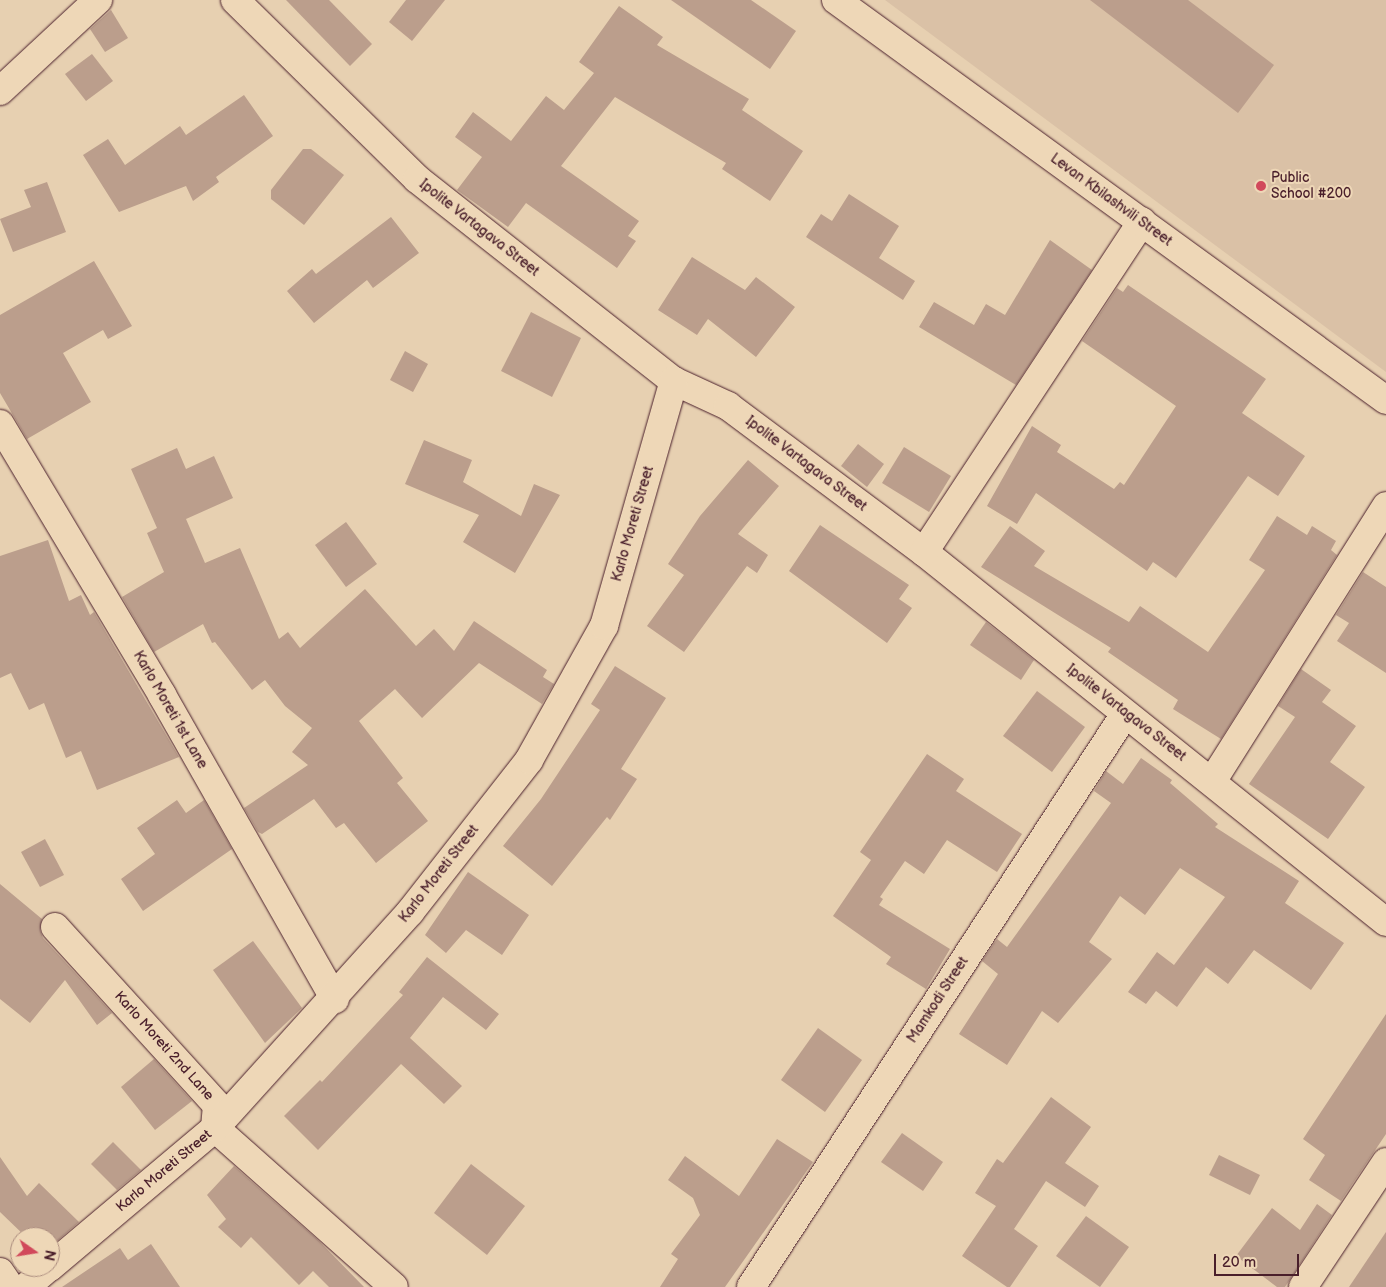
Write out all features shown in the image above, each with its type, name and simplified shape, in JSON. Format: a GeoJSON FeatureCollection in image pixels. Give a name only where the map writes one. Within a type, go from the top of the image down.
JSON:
{"type":"FeatureCollection","features":[{"type":"Feature","properties":{"kind":"street"},"geometry":{"type":"LineString","coordinates":[[0,91],[98,0]]}},
{"type":"Feature","properties":{"kind":"street","name":"Ipolite Vartagava Street"},"geometry":{"type":"LineString","coordinates":[[235,0],[417,179],[674,381],[728,406],[924,552],[1125,714],[1213,780],[1386,922]]}},
{"type":"Feature","properties":{"kind":"street","name":"Levan Kbilashvili Street"},"geometry":{"type":"LineString","coordinates":[[836,0],[1386,400]]}},
{"type":"Feature","properties":{"kind":"street"},"geometry":{"type":"LineString","coordinates":[[924,552],[1142,222]]}},
{"type":"Feature","properties":{"kind":"street","name":"Karlo Moreti Street"},"geometry":{"type":"LineString","coordinates":[[60,1259],[215,1128],[335,998],[410,912],[529,760],[604,626],[674,381]]}},
{"type":"Feature","properties":{"kind":"street","name":"Karlo Moreti 1st Lane"},"geometry":{"type":"LineString","coordinates":[[0,424],[162,695],[335,998]]}},
{"type":"Feature","properties":{"kind":"street"},"geometry":{"type":"LineString","coordinates":[[1213,780],[1386,506]]}},
{"type":"Feature","properties":{"kind":"street","name":"Mamkodi Street"},"geometry":{"type":"LineString","coordinates":[[751,1287],[1125,714]]}},
{"type":"Feature","properties":{"kind":"street","name":"Karlo Moreti 2nd Lane"},"geometry":{"type":"LineString","coordinates":[[55,927],[217,1105],[215,1128]]}},
{"type":"Feature","properties":{"kind":"street"},"geometry":{"type":"LineString","coordinates":[[215,1128],[394,1287]]}},
{"type":"Feature","properties":{"kind":"street"},"geometry":{"type":"LineString","coordinates":[[1303,1287],[1386,1162]]}},
{"type":"Feature","properties":{"kind":"street"},"geometry":{"type":"LineString","coordinates":[[0,1272],[10,1287]]}},
{"type":"Feature","properties":{"kind":"street","name":"Karlo Moreti Street"},"geometry":{"type":"LineString","coordinates":[[26,1287],[38,1277]]}},
{"type":"Feature","properties":{"kind":"shaded area","name":"Public School #200"},"geometry":{"type":"Polygon","coordinates":[[[885,0],[1386,0],[1386,372],[885,0]]]}},
{"type":"Feature","properties":{"kind":"building"},"geometry":{"type":"Polygon","coordinates":[[[286,0],[329,0],[372,44],[350,66],[286,0]]]}},
{"type":"Feature","properties":{"kind":"building"},"geometry":{"type":"Polygon","coordinates":[[[406,0],[445,0],[412,41],[389,22],[406,0]]]}},
{"type":"Feature","properties":{"kind":"building"},"geometry":{"type":"Polygon","coordinates":[[[671,0],[751,0],[796,31],[770,69],[671,0]]]}},
{"type":"Feature","properties":{"kind":"building"},"geometry":{"type":"Polygon","coordinates":[[[1090,0],[1188,0],[1274,65],[1238,113],[1090,0]]]}},
{"type":"Feature","properties":{"kind":"building"},"geometry":{"type":"Polygon","coordinates":[[[619,6],[663,37],[657,45],[749,99],[742,110],[803,151],[770,201],[722,169],[726,163],[615,97],[561,166],[639,221],[628,236],[636,241],[617,268],[526,203],[508,227],[457,190],[482,157],[455,137],[473,112],[511,141],[546,96],[564,110],[594,73],[579,62],[619,6]]]}},
{"type":"Feature","properties":{"kind":"building"},"geometry":{"type":"Polygon","coordinates":[[[111,10],[128,38],[105,52],[90,29],[111,10]]]}},
{"type":"Feature","properties":{"kind":"building"},"geometry":{"type":"Polygon","coordinates":[[[92,54],[113,81],[86,101],[65,74],[92,54]]]}},
{"type":"Feature","properties":{"kind":"building"},"geometry":{"type":"Polygon","coordinates":[[[244,95],[273,136],[216,177],[219,182],[193,201],[186,186],[119,212],[83,155],[108,139],[125,165],[180,126],[186,135],[244,95]]]}},
{"type":"Feature","properties":{"kind":"building"},"geometry":{"type":"Polygon","coordinates":[[[303,149],[311,149],[344,175],[304,225],[271,199],[271,190],[303,149]]]}},
{"type":"Feature","properties":{"kind":"building"},"geometry":{"type":"Polygon","coordinates":[[[47,182],[66,232],[13,252],[0,219],[31,207],[24,190],[47,182]]]}},
{"type":"Feature","properties":{"kind":"building"},"geometry":{"type":"Polygon","coordinates":[[[849,194],[899,226],[879,258],[915,281],[903,300],[806,237],[821,214],[832,221],[849,194]]]}},
{"type":"Feature","properties":{"kind":"building"},"geometry":{"type":"Polygon","coordinates":[[[391,217],[419,253],[373,288],[367,280],[314,323],[287,291],[312,269],[316,274],[391,217]]]}},
{"type":"Feature","properties":{"kind":"building"},"geometry":{"type":"Polygon","coordinates":[[[1050,240],[1092,270],[1016,385],[919,327],[934,302],[974,325],[986,304],[1005,315],[1050,240]]]}},
{"type":"Feature","properties":{"kind":"building"},"geometry":{"type":"Polygon","coordinates":[[[692,257],[745,290],[756,277],[795,307],[756,357],[708,319],[697,335],[658,310],[692,257]]]}},
{"type":"Feature","properties":{"kind":"building"},"geometry":{"type":"Polygon","coordinates":[[[94,261],[132,326],[108,339],[103,330],[63,353],[91,402],[27,439],[0,393],[0,315],[94,261]]]}},
{"type":"Feature","properties":{"kind":"building"},"geometry":{"type":"Polygon","coordinates":[[[1128,285],[1266,379],[1242,413],[1305,456],[1278,496],[1248,476],[1176,578],[1153,562],[1147,571],[1036,493],[1017,524],[987,506],[1032,426],[1061,445],[1057,452],[1114,489],[1120,482],[1124,485],[1176,406],[1082,341],[1117,288],[1123,292],[1128,285]]]}},
{"type":"Feature","properties":{"kind":"building"},"geometry":{"type":"Polygon","coordinates":[[[531,312],[581,338],[552,397],[501,371],[531,312]]]}},
{"type":"Feature","properties":{"kind":"building"},"geometry":{"type":"Polygon","coordinates":[[[405,351],[428,364],[413,392],[390,380],[405,351]]]}},
{"type":"Feature","properties":{"kind":"building"},"geometry":{"type":"Polygon","coordinates":[[[424,440],[472,460],[463,482],[521,516],[534,484],[560,495],[515,573],[463,542],[479,515],[405,484],[424,440]]]}},
{"type":"Feature","properties":{"kind":"building"},"geometry":{"type":"Polygon","coordinates":[[[858,444],[884,464],[867,487],[841,466],[858,444]]]}},
{"type":"Feature","properties":{"kind":"building"},"geometry":{"type":"Polygon","coordinates":[[[904,447],[951,476],[929,512],[882,483],[904,447]]]}},
{"type":"Feature","properties":{"kind":"building"},"geometry":{"type":"Polygon","coordinates":[[[177,448],[186,469],[214,456],[233,498],[186,519],[205,563],[240,548],[279,639],[288,632],[300,648],[365,589],[416,646],[434,629],[454,651],[474,621],[547,670],[543,677],[554,684],[542,704],[479,663],[422,718],[395,689],[359,721],[403,778],[397,783],[428,821],[376,863],[344,823],[336,828],[314,799],[262,834],[258,832],[244,808],[308,765],[292,752],[312,728],[285,706],[265,680],[252,690],[215,642],[212,643],[203,624],[154,652],[122,597],[164,572],[147,533],[157,528],[131,469],[177,448]]]}},
{"type":"Feature","properties":{"kind":"building"},"geometry":{"type":"Polygon","coordinates":[[[748,460],[779,486],[738,534],[768,555],[757,573],[747,566],[684,652],[647,626],[684,575],[668,564],[700,516],[748,460]]]}},
{"type":"Feature","properties":{"kind":"building"},"geometry":{"type":"Polygon","coordinates":[[[1277,516],[1307,535],[1312,526],[1336,541],[1331,550],[1337,555],[1221,739],[1173,709],[1178,700],[1108,652],[1111,648],[981,567],[1010,526],[1045,551],[1034,566],[1129,622],[1140,606],[1208,652],[1265,570],[1249,560],[1277,516]]]}},
{"type":"Feature","properties":{"kind":"building"},"geometry":{"type":"Polygon","coordinates":[[[346,522],[377,564],[346,587],[315,545],[346,522]]]}},
{"type":"Feature","properties":{"kind":"building"},"geometry":{"type":"Polygon","coordinates":[[[820,525],[909,585],[899,599],[912,608],[887,643],[789,571],[820,525]]]}},
{"type":"Feature","properties":{"kind":"building"},"geometry":{"type":"Polygon","coordinates":[[[48,540],[69,601],[81,595],[90,615],[94,612],[179,757],[97,790],[81,751],[66,758],[44,703],[29,710],[11,673],[0,678],[0,556],[48,540]]]}},
{"type":"Feature","properties":{"kind":"building"},"geometry":{"type":"Polygon","coordinates":[[[1363,572],[1386,587],[1386,673],[1337,641],[1349,623],[1336,615],[1363,572]]]}},
{"type":"Feature","properties":{"kind":"building"},"geometry":{"type":"Polygon","coordinates":[[[986,622],[1034,660],[1021,680],[970,645],[986,622]]]}},
{"type":"Feature","properties":{"kind":"building"},"geometry":{"type":"Polygon","coordinates":[[[615,666],[666,698],[621,769],[637,779],[610,820],[607,817],[552,886],[503,846],[541,799],[600,710],[591,704],[615,666]]]}},
{"type":"Feature","properties":{"kind":"building"},"geometry":{"type":"Polygon","coordinates":[[[1301,669],[1331,690],[1322,702],[1356,726],[1330,762],[1365,787],[1328,839],[1249,784],[1295,717],[1278,706],[1301,669]]]}},
{"type":"Feature","properties":{"kind":"building"},"geometry":{"type":"Polygon","coordinates":[[[1037,691],[1085,727],[1052,772],[1003,736],[1037,691]]]}},
{"type":"Feature","properties":{"kind":"building"},"geometry":{"type":"Polygon","coordinates":[[[927,754],[964,779],[956,791],[1022,834],[997,872],[947,840],[924,874],[905,861],[880,897],[883,899],[879,905],[950,949],[926,989],[886,964],[891,957],[833,916],[871,860],[860,852],[927,754]]]}},
{"type":"Feature","properties":{"kind":"building"},"geometry":{"type":"Polygon","coordinates":[[[1141,758],[1172,780],[1170,783],[1218,824],[1215,827],[1299,881],[1285,903],[1344,943],[1311,990],[1254,950],[1228,984],[1206,967],[1177,1007],[1156,991],[1146,1004],[1128,992],[1157,952],[1174,965],[1225,897],[1180,868],[1145,915],[1120,896],[1089,942],[1112,959],[1058,1023],[1042,1011],[1007,1065],[959,1034],[998,974],[982,961],[997,939],[1007,947],[1111,803],[1094,791],[1106,771],[1123,784],[1141,758]]]}},
{"type":"Feature","properties":{"kind":"building"},"geometry":{"type":"Polygon","coordinates":[[[177,800],[186,813],[204,800],[232,849],[143,911],[121,879],[155,854],[137,828],[177,800]]]}},
{"type":"Feature","properties":{"kind":"building"},"geometry":{"type":"Polygon","coordinates":[[[45,839],[64,875],[40,887],[21,852],[45,839]]]}},
{"type":"Feature","properties":{"kind":"building"},"geometry":{"type":"Polygon","coordinates":[[[468,872],[529,915],[502,955],[466,930],[446,953],[425,935],[468,872]]]}},
{"type":"Feature","properties":{"kind":"building"},"geometry":{"type":"Polygon","coordinates":[[[0,884],[42,919],[40,930],[43,938],[112,1013],[97,1025],[65,980],[30,1023],[0,999],[0,884]]]}},
{"type":"Feature","properties":{"kind":"building"},"geometry":{"type":"Polygon","coordinates":[[[253,941],[302,1008],[265,1043],[213,970],[253,941]]]}},
{"type":"Feature","properties":{"kind":"building"},"geometry":{"type":"Polygon","coordinates":[[[427,957],[499,1014],[486,1030],[443,997],[410,1038],[462,1086],[444,1104],[401,1064],[318,1150],[284,1116],[320,1080],[322,1082],[403,995],[399,992],[427,957]]]}},
{"type":"Feature","properties":{"kind":"building"},"geometry":{"type":"Polygon","coordinates":[[[1386,1014],[1386,1134],[1341,1201],[1309,1180],[1325,1155],[1303,1139],[1386,1014]]]}},
{"type":"Feature","properties":{"kind":"building"},"geometry":{"type":"Polygon","coordinates":[[[818,1028],[862,1060],[825,1112],[781,1080],[818,1028]]]}},
{"type":"Feature","properties":{"kind":"building"},"geometry":{"type":"Polygon","coordinates":[[[154,1059],[192,1101],[155,1130],[121,1087],[154,1059]]]}},
{"type":"Feature","properties":{"kind":"building"},"geometry":{"type":"Polygon","coordinates":[[[1051,1097],[1091,1127],[1065,1163],[1099,1186],[1085,1207],[1046,1181],[1014,1229],[1038,1246],[1010,1287],[1007,1287],[962,1256],[996,1206],[975,1193],[997,1159],[1003,1163],[1051,1097]]]}},
{"type":"Feature","properties":{"kind":"building"},"geometry":{"type":"Polygon","coordinates":[[[902,1133],[943,1162],[923,1191],[881,1162],[902,1133]]]}},
{"type":"Feature","properties":{"kind":"building"},"geometry":{"type":"Polygon","coordinates":[[[777,1139],[813,1162],[725,1287],[660,1287],[678,1259],[671,1254],[700,1215],[693,1198],[668,1180],[685,1156],[739,1196],[777,1139]]]}},
{"type":"Feature","properties":{"kind":"building"},"geometry":{"type":"Polygon","coordinates":[[[113,1142],[141,1170],[117,1190],[91,1164],[113,1142]]]}},
{"type":"Feature","properties":{"kind":"building"},"geometry":{"type":"Polygon","coordinates":[[[1219,1155],[1260,1175],[1250,1195],[1209,1175],[1219,1155]]]}},
{"type":"Feature","properties":{"kind":"building"},"geometry":{"type":"Polygon","coordinates":[[[0,1157],[27,1196],[39,1183],[79,1222],[60,1238],[60,1227],[16,1227],[0,1212],[0,1157]]]}},
{"type":"Feature","properties":{"kind":"building"},"geometry":{"type":"Polygon","coordinates":[[[471,1164],[525,1206],[487,1255],[434,1213],[471,1164]]]}},
{"type":"Feature","properties":{"kind":"building"},"geometry":{"type":"Polygon","coordinates":[[[234,1166],[319,1241],[364,1287],[329,1287],[313,1271],[299,1285],[251,1237],[241,1248],[218,1227],[226,1219],[207,1195],[234,1166]]]}},
{"type":"Feature","properties":{"kind":"building"},"geometry":{"type":"Polygon","coordinates":[[[1317,1204],[1332,1215],[1285,1287],[1277,1287],[1236,1256],[1272,1208],[1300,1230],[1317,1204]]]}},
{"type":"Feature","properties":{"kind":"building"},"geometry":{"type":"Polygon","coordinates":[[[1086,1216],[1129,1247],[1100,1287],[1056,1256],[1086,1216]]]}},
{"type":"Feature","properties":{"kind":"building"},"geometry":{"type":"Polygon","coordinates":[[[1386,1232],[1386,1287],[1349,1287],[1386,1232]]]}},
{"type":"Feature","properties":{"kind":"building"},"geometry":{"type":"Polygon","coordinates":[[[151,1244],[180,1287],[62,1287],[120,1248],[128,1260],[151,1244]]]}},
{"type":"Feature","properties":{"kind":"place","name":"Public School #200"},"geometry":{"type":"Point","coordinates":[1261,186]}}]}
